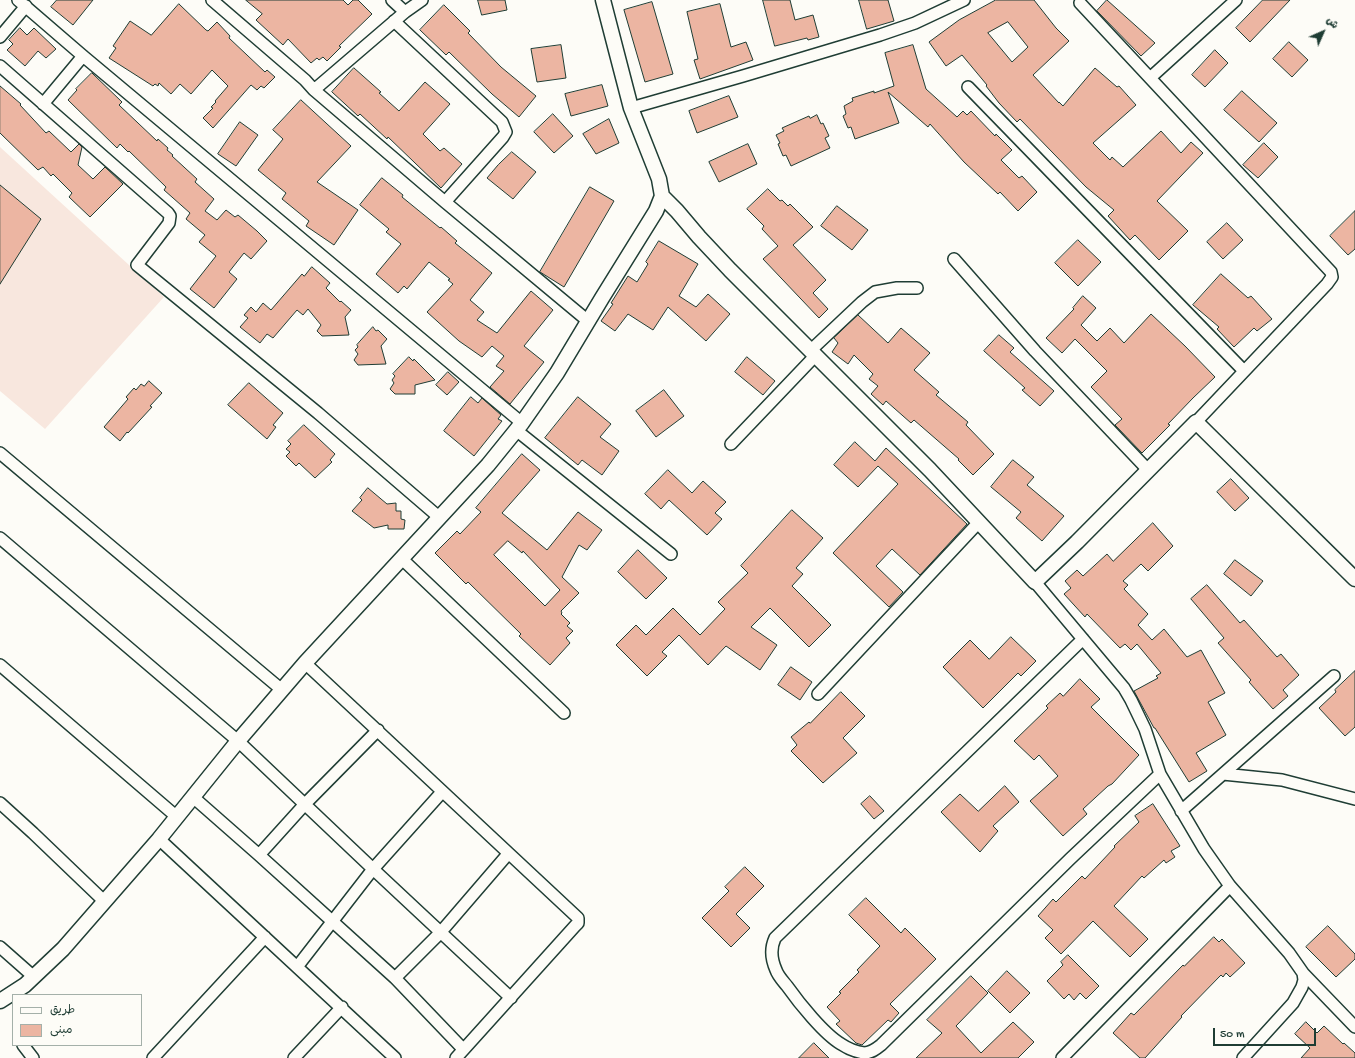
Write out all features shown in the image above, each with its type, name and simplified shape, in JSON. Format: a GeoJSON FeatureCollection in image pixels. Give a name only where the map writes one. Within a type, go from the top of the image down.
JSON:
{"type":"FeatureCollection","features":[{"type":"Feature","properties":{"kind":"street"},"geometry":{"type":"LineString","coordinates":[[212,0],[445,202],[588,321]]}},
{"type":"Feature","properties":{"kind":"street"},"geometry":{"type":"LineString","coordinates":[[392,0],[405,12]]}},
{"type":"Feature","properties":{"kind":"street"},"geometry":{"type":"LineString","coordinates":[[314,90],[394,21],[422,0]]}},
{"type":"Feature","properties":{"kind":"street"},"geometry":{"type":"LineString","coordinates":[[12,994],[26,986],[63,949],[159,839],[305,663],[488,465],[519,427],[557,373],[656,211],[662,196],[659,179],[631,108],[603,0]]}},
{"type":"Feature","properties":{"kind":"street"},"geometry":{"type":"LineString","coordinates":[[631,108],[880,35],[915,23],[964,0]]}},
{"type":"Feature","properties":{"kind":"street"},"geometry":{"type":"LineString","coordinates":[[1150,78],[1236,0]]}},
{"type":"Feature","properties":{"kind":"street"},"geometry":{"type":"LineString","coordinates":[[0,37],[22,3],[519,427],[671,554]]}},
{"type":"Feature","properties":{"kind":"street"},"geometry":{"type":"LineString","coordinates":[[1035,582],[1062,558],[1196,422],[1332,277],[1331,272],[1080,3]]}},
{"type":"Feature","properties":{"kind":"street"},"geometry":{"type":"LineString","coordinates":[[394,21],[502,122],[505,127],[506,132],[503,136],[445,202]]}},
{"type":"Feature","properties":{"kind":"street"},"geometry":{"type":"LineString","coordinates":[[44,104],[83,56]]}},
{"type":"Feature","properties":{"kind":"street"},"geometry":{"type":"LineString","coordinates":[[0,66],[168,213],[170,216],[169,223],[137,265],[318,413],[440,518]]}},
{"type":"Feature","properties":{"kind":"street"},"geometry":{"type":"LineString","coordinates":[[968,87],[1244,371]]}},
{"type":"Feature","properties":{"kind":"street"},"geometry":{"type":"LineString","coordinates":[[662,196],[730,270],[930,470],[979,522],[1035,582],[1124,688],[1132,700],[1145,729],[1160,774],[1204,849],[1230,886],[1289,953],[1303,973],[1355,1026]]}},
{"type":"Feature","properties":{"kind":"street"},"geometry":{"type":"LineString","coordinates":[[954,259],[1035,351],[1148,470]]}},
{"type":"Feature","properties":{"kind":"street"},"geometry":{"type":"LineString","coordinates":[[731,444],[813,353],[862,302],[875,292],[897,288],[916,288]]}},
{"type":"Feature","properties":{"kind":"street"},"geometry":{"type":"LineString","coordinates":[[1196,422],[1355,579]]}},
{"type":"Feature","properties":{"kind":"street"},"geometry":{"type":"LineString","coordinates":[[0,453],[282,690]]}},
{"type":"Feature","properties":{"kind":"street"},"geometry":{"type":"LineString","coordinates":[[818,694],[979,522]]}},
{"type":"Feature","properties":{"kind":"street"},"geometry":{"type":"LineString","coordinates":[[0,538],[238,742],[305,804],[372,870],[511,998]]}},
{"type":"Feature","properties":{"kind":"street"},"geometry":{"type":"LineString","coordinates":[[402,559],[564,713]]}},
{"type":"Feature","properties":{"kind":"street"},"geometry":{"type":"LineString","coordinates":[[1083,639],[775,938],[771,948],[772,958],[777,972],[800,1003],[827,1032],[841,1044],[856,1051],[865,1053],[873,1051],[881,1045],[1070,858],[1160,774]]}},
{"type":"Feature","properties":{"kind":"street"},"geometry":{"type":"LineString","coordinates":[[305,663],[378,730],[508,854],[575,914],[578,920],[576,926],[456,1058]]}},
{"type":"Feature","properties":{"kind":"street"},"geometry":{"type":"LineString","coordinates":[[0,665],[177,817]]}},
{"type":"Feature","properties":{"kind":"street"},"geometry":{"type":"LineString","coordinates":[[1181,811],[1334,676]]}},
{"type":"Feature","properties":{"kind":"street"},"geometry":{"type":"LineString","coordinates":[[259,855],[305,804],[378,730]]}},
{"type":"Feature","properties":{"kind":"street"},"geometry":{"type":"LineString","coordinates":[[1223,774],[1282,780],[1355,799]]}},
{"type":"Feature","properties":{"kind":"street"},"geometry":{"type":"LineString","coordinates":[[297,967],[372,870],[442,792]]}},
{"type":"Feature","properties":{"kind":"street"},"geometry":{"type":"LineString","coordinates":[[193,797],[395,978],[463,1049]]}},
{"type":"Feature","properties":{"kind":"street"},"geometry":{"type":"LineString","coordinates":[[0,803],[104,902]]}},
{"type":"Feature","properties":{"kind":"street"},"geometry":{"type":"LineString","coordinates":[[159,839],[342,1007],[395,1058]]}},
{"type":"Feature","properties":{"kind":"street"},"geometry":{"type":"LineString","coordinates":[[395,978],[440,933],[508,854]]}},
{"type":"Feature","properties":{"kind":"street"},"geometry":{"type":"LineString","coordinates":[[1062,1058],[1230,886]]}},
{"type":"Feature","properties":{"kind":"street"},"geometry":{"type":"LineString","coordinates":[[152,1058],[265,937]]}},
{"type":"Feature","properties":{"kind":"street"},"geometry":{"type":"LineString","coordinates":[[0,947],[26,986]]}},
{"type":"Feature","properties":{"kind":"street"},"geometry":{"type":"LineString","coordinates":[[1243,1058],[1293,1003],[1302,987],[1304,980],[1303,973]]}},
{"type":"Feature","properties":{"kind":"street"},"geometry":{"type":"LineString","coordinates":[[0,1001],[12,994]]}},
{"type":"Feature","properties":{"kind":"street"},"geometry":{"type":"LineString","coordinates":[[294,1058],[342,1007]]}},
{"type":"Feature","properties":{"kind":"street"},"geometry":{"type":"LineString","coordinates":[[24,1046],[33,1058]]}},
{"type":"Feature","properties":{"kind":"shaded area"},"geometry":{"type":"Polygon","coordinates":[[[0,147],[164,297],[45,429],[0,391],[0,147]]]}},
{"type":"Feature","properties":{"kind":"building"},"geometry":{"type":"Polygon","coordinates":[[[57,0],[93,0],[73,25],[51,7],[57,0]]]}},
{"type":"Feature","properties":{"kind":"building"},"geometry":{"type":"Polygon","coordinates":[[[246,0],[343,0],[348,5],[353,0],[358,0],[372,14],[339,46],[341,47],[327,61],[323,57],[319,60],[317,58],[311,63],[288,39],[283,45],[256,20],[262,14],[246,0]]]}},
{"type":"Feature","properties":{"kind":"building"},"geometry":{"type":"Polygon","coordinates":[[[478,0],[505,0],[507,10],[482,15],[478,0]]]}},
{"type":"Feature","properties":{"kind":"building"},"geometry":{"type":"Polygon","coordinates":[[[763,0],[790,0],[795,20],[813,15],[819,37],[808,40],[807,38],[775,46],[763,0]]]}},
{"type":"Feature","properties":{"kind":"building"},"geometry":{"type":"Polygon","coordinates":[[[859,0],[888,0],[894,21],[867,29],[859,0]]]}},
{"type":"Feature","properties":{"kind":"building"},"geometry":{"type":"Polygon","coordinates":[[[996,0],[1034,0],[1056,28],[1069,41],[1033,75],[1059,103],[1063,106],[1095,68],[1117,87],[1119,86],[1136,105],[1093,143],[1110,160],[1112,157],[1123,167],[1161,131],[1181,153],[1191,142],[1203,153],[1157,201],[1188,231],[1159,260],[1135,235],[1130,240],[1108,216],[1114,210],[1086,187],[1020,119],[1017,122],[999,103],[986,86],[987,85],[962,55],[946,66],[929,42],[959,20],[996,0]],[[1008,22],[988,33],[1012,62],[1028,47],[1008,22]]]}},
{"type":"Feature","properties":{"kind":"building"},"geometry":{"type":"Polygon","coordinates":[[[1107,0],[1155,43],[1141,56],[1097,11],[1107,0]]]}},
{"type":"Feature","properties":{"kind":"building"},"geometry":{"type":"Polygon","coordinates":[[[1263,0],[1290,0],[1250,42],[1236,28],[1263,0]]]}},
{"type":"Feature","properties":{"kind":"building"},"geometry":{"type":"Polygon","coordinates":[[[652,2],[673,74],[645,82],[624,10],[652,2]]]}},
{"type":"Feature","properties":{"kind":"building"},"geometry":{"type":"Polygon","coordinates":[[[179,4],[208,31],[217,22],[230,36],[229,38],[265,72],[267,70],[275,77],[264,88],[261,86],[257,90],[251,85],[213,128],[203,118],[213,108],[211,107],[216,102],[215,101],[228,86],[212,70],[191,94],[180,84],[171,94],[159,83],[158,86],[155,84],[153,86],[109,58],[116,48],[113,46],[130,21],[151,35],[179,4]]]}},
{"type":"Feature","properties":{"kind":"building"},"geometry":{"type":"Polygon","coordinates":[[[720,4],[731,47],[746,42],[753,60],[700,79],[694,60],[698,59],[687,12],[720,4]]]}},
{"type":"Feature","properties":{"kind":"building"},"geometry":{"type":"Polygon","coordinates":[[[444,5],[470,31],[468,33],[501,67],[536,96],[519,117],[492,94],[449,52],[446,55],[420,30],[444,5]]]}},
{"type":"Feature","properties":{"kind":"building"},"geometry":{"type":"Polygon","coordinates":[[[20,28],[27,35],[34,28],[56,49],[46,58],[38,51],[25,66],[7,50],[13,44],[9,40],[20,28]]]}},
{"type":"Feature","properties":{"kind":"building"},"geometry":{"type":"Polygon","coordinates":[[[1289,42],[1308,60],[1292,77],[1273,59],[1289,42]]]}},
{"type":"Feature","properties":{"kind":"building"},"geometry":{"type":"Polygon","coordinates":[[[561,45],[566,78],[537,82],[531,49],[561,45]]]}},
{"type":"Feature","properties":{"kind":"building"},"geometry":{"type":"Polygon","coordinates":[[[913,45],[926,89],[957,117],[963,111],[967,115],[971,111],[995,136],[996,134],[1012,150],[1001,160],[1019,178],[1022,176],[1037,192],[1018,211],[1000,192],[998,194],[964,162],[930,124],[928,127],[888,92],[899,123],[855,139],[851,127],[848,128],[843,116],[846,114],[844,106],[853,101],[852,98],[874,91],[874,93],[894,86],[885,53],[913,45]]]}},
{"type":"Feature","properties":{"kind":"building"},"geometry":{"type":"Polygon","coordinates":[[[1215,50],[1228,63],[1205,87],[1192,75],[1215,50]]]}},
{"type":"Feature","properties":{"kind":"building"},"geometry":{"type":"Polygon","coordinates":[[[354,68],[381,92],[379,93],[399,111],[425,82],[450,104],[423,134],[440,151],[444,148],[462,164],[441,188],[388,137],[387,139],[360,114],[358,116],[332,92],[354,68]]]}},
{"type":"Feature","properties":{"kind":"building"},"geometry":{"type":"Polygon","coordinates":[[[92,73],[122,102],[119,105],[157,141],[158,139],[168,148],[167,150],[173,155],[172,156],[197,179],[195,182],[214,199],[205,211],[217,220],[226,210],[235,217],[238,215],[267,241],[251,259],[244,253],[229,272],[237,279],[214,308],[190,289],[216,256],[199,242],[205,235],[186,219],[190,213],[164,190],[166,187],[129,151],[128,152],[120,144],[117,148],[68,100],[77,90],[76,89],[92,73]]]}},
{"type":"Feature","properties":{"kind":"building"},"geometry":{"type":"Polygon","coordinates":[[[602,85],[608,106],[571,116],[565,94],[602,85]]]}},
{"type":"Feature","properties":{"kind":"building"},"geometry":{"type":"Polygon","coordinates":[[[0,86],[21,104],[20,105],[46,133],[49,131],[71,152],[79,144],[82,147],[78,165],[93,179],[105,167],[123,184],[90,217],[69,197],[72,193],[53,174],[51,176],[43,167],[38,170],[0,133],[0,86]]]}},
{"type":"Feature","properties":{"kind":"building"},"geometry":{"type":"Polygon","coordinates":[[[1242,91],[1277,123],[1259,142],[1224,110],[1242,91]]]}},
{"type":"Feature","properties":{"kind":"building"},"geometry":{"type":"Polygon","coordinates":[[[729,96],[738,117],[697,133],[689,111],[729,96]]]}},
{"type":"Feature","properties":{"kind":"building"},"geometry":{"type":"Polygon","coordinates":[[[301,100],[351,146],[317,182],[358,210],[334,245],[306,226],[309,221],[282,199],[286,193],[258,170],[283,139],[273,130],[301,100]]]}},
{"type":"Feature","properties":{"kind":"building"},"geometry":{"type":"Polygon","coordinates":[[[553,114],[573,136],[554,153],[534,132],[553,114]]]}},
{"type":"Feature","properties":{"kind":"building"},"geometry":{"type":"Polygon","coordinates":[[[817,115],[821,124],[823,123],[829,136],[825,138],[830,148],[791,166],[786,155],[783,156],[778,144],[780,143],[776,135],[784,131],[782,128],[809,116],[810,118],[817,115]]]}},
{"type":"Feature","properties":{"kind":"building"},"geometry":{"type":"Polygon","coordinates":[[[609,119],[619,143],[596,154],[583,134],[609,119]]]}},
{"type":"Feature","properties":{"kind":"building"},"geometry":{"type":"Polygon","coordinates":[[[240,122],[258,135],[236,166],[218,154],[240,122]]]}},
{"type":"Feature","properties":{"kind":"building"},"geometry":{"type":"Polygon","coordinates":[[[1264,143],[1278,157],[1258,178],[1243,165],[1264,143]]]}},
{"type":"Feature","properties":{"kind":"building"},"geometry":{"type":"Polygon","coordinates":[[[748,144],[757,164],[719,182],[709,162],[748,144]]]}},
{"type":"Feature","properties":{"kind":"building"},"geometry":{"type":"Polygon","coordinates":[[[512,152],[536,172],[513,199],[487,178],[512,152]]]}},
{"type":"Feature","properties":{"kind":"building"},"geometry":{"type":"Polygon","coordinates":[[[382,178],[403,195],[402,197],[457,241],[455,243],[492,273],[470,300],[484,312],[477,320],[497,333],[531,291],[553,310],[524,346],[544,362],[510,404],[490,387],[504,371],[496,366],[504,356],[492,346],[482,357],[459,341],[427,312],[453,284],[448,280],[450,279],[429,262],[407,289],[404,286],[398,293],[376,274],[401,244],[386,232],[389,229],[360,205],[382,178]]]}},
{"type":"Feature","properties":{"kind":"building"},"geometry":{"type":"Polygon","coordinates":[[[0,185],[41,219],[0,284],[0,185]]]}},
{"type":"Feature","properties":{"kind":"building"},"geometry":{"type":"Polygon","coordinates":[[[590,187],[614,201],[564,287],[540,272],[590,187]]]}},
{"type":"Feature","properties":{"kind":"building"},"geometry":{"type":"Polygon","coordinates":[[[768,189],[780,201],[782,200],[788,206],[790,204],[813,227],[793,245],[826,280],[813,293],[828,309],[819,318],[763,259],[778,246],[762,229],[764,226],[747,209],[768,189]]]}},
{"type":"Feature","properties":{"kind":"building"},"geometry":{"type":"Polygon","coordinates":[[[837,206],[868,230],[852,250],[821,226],[837,206]]]}},
{"type":"Feature","properties":{"kind":"building"},"geometry":{"type":"Polygon","coordinates":[[[1355,211],[1355,249],[1348,255],[1330,236],[1355,211]]]}},
{"type":"Feature","properties":{"kind":"building"},"geometry":{"type":"Polygon","coordinates":[[[1227,223],[1243,240],[1223,259],[1207,242],[1227,223]]]}},
{"type":"Feature","properties":{"kind":"building"},"geometry":{"type":"Polygon","coordinates":[[[1078,240],[1101,262],[1078,286],[1055,263],[1078,240]]]}},
{"type":"Feature","properties":{"kind":"building"},"geometry":{"type":"Polygon","coordinates":[[[659,241],[698,264],[679,296],[696,307],[708,294],[730,314],[706,341],[668,307],[653,330],[628,314],[615,331],[601,321],[613,304],[611,303],[628,276],[637,282],[648,264],[646,262],[659,241]]]}},
{"type":"Feature","properties":{"kind":"building"},"geometry":{"type":"Polygon","coordinates":[[[312,267],[330,283],[326,288],[340,302],[341,301],[351,310],[345,317],[349,335],[322,336],[317,331],[321,325],[308,309],[303,315],[297,310],[273,338],[267,334],[260,343],[240,327],[248,318],[244,315],[251,307],[256,312],[263,303],[271,310],[302,274],[304,276],[312,267]]]}},
{"type":"Feature","properties":{"kind":"building"},"geometry":{"type":"Polygon","coordinates":[[[1221,274],[1248,298],[1251,296],[1272,319],[1257,331],[1254,328],[1234,347],[1217,329],[1219,327],[1193,305],[1221,274]]]}},
{"type":"Feature","properties":{"kind":"building"},"geometry":{"type":"Polygon","coordinates":[[[1083,296],[1096,308],[1081,325],[1097,341],[1110,328],[1124,343],[1151,314],[1215,377],[1168,424],[1170,425],[1142,453],[1115,425],[1122,419],[1091,387],[1107,371],[1075,339],[1062,353],[1046,338],[1074,309],[1073,308],[1083,296]]]}},
{"type":"Feature","properties":{"kind":"building"},"geometry":{"type":"Polygon","coordinates":[[[858,315],[888,343],[901,328],[930,353],[914,370],[939,392],[936,395],[968,422],[966,425],[994,454],[973,475],[958,460],[959,459],[914,420],[911,423],[886,401],[883,405],[871,394],[878,386],[869,379],[873,374],[854,355],[848,364],[832,352],[838,343],[834,338],[858,315]]]}},
{"type":"Feature","properties":{"kind":"building"},"geometry":{"type":"Polygon","coordinates":[[[373,327],[387,339],[381,346],[386,364],[358,365],[354,360],[358,354],[355,350],[358,347],[357,345],[373,327]]]}},
{"type":"Feature","properties":{"kind":"building"},"geometry":{"type":"Polygon","coordinates":[[[999,335],[1014,348],[1010,352],[1054,391],[1040,406],[1022,390],[1025,388],[984,351],[999,335]]]}},
{"type":"Feature","properties":{"kind":"building"},"geometry":{"type":"Polygon","coordinates":[[[409,357],[413,361],[414,359],[435,380],[415,385],[415,394],[395,394],[390,389],[394,383],[392,380],[395,376],[393,374],[409,357]]]}},
{"type":"Feature","properties":{"kind":"building"},"geometry":{"type":"Polygon","coordinates":[[[747,357],[775,381],[763,395],[735,372],[747,357]]]}},
{"type":"Feature","properties":{"kind":"building"},"geometry":{"type":"Polygon","coordinates":[[[448,372],[459,382],[447,395],[436,385],[448,372]]]}},
{"type":"Feature","properties":{"kind":"building"},"geometry":{"type":"Polygon","coordinates":[[[149,381],[162,393],[150,406],[152,407],[120,441],[104,427],[128,399],[126,397],[134,388],[136,390],[141,384],[144,386],[149,381]]]}},
{"type":"Feature","properties":{"kind":"building"},"geometry":{"type":"Polygon","coordinates":[[[249,383],[283,413],[273,425],[276,427],[267,439],[228,405],[249,383]]]}},
{"type":"Feature","properties":{"kind":"building"},"geometry":{"type":"Polygon","coordinates":[[[664,390],[684,416],[656,437],[636,411],[664,390]]]}},
{"type":"Feature","properties":{"kind":"building"},"geometry":{"type":"Polygon","coordinates":[[[471,397],[478,403],[482,398],[501,415],[498,419],[502,421],[474,456],[444,431],[471,397]]]}},
{"type":"Feature","properties":{"kind":"building"},"geometry":{"type":"Polygon","coordinates":[[[578,397],[611,424],[600,437],[619,451],[602,475],[582,460],[578,465],[545,438],[578,397]]]}},
{"type":"Feature","properties":{"kind":"building"},"geometry":{"type":"Polygon","coordinates":[[[304,425],[335,454],[330,460],[332,462],[315,478],[299,463],[296,466],[286,456],[290,452],[286,449],[291,444],[288,441],[304,425]]]}},
{"type":"Feature","properties":{"kind":"building"},"geometry":{"type":"Polygon","coordinates":[[[855,442],[875,461],[886,448],[967,524],[920,575],[892,549],[876,566],[903,592],[889,607],[833,553],[898,484],[878,466],[858,487],[834,465],[855,442]]]}},
{"type":"Feature","properties":{"kind":"building"},"geometry":{"type":"Polygon","coordinates":[[[522,454],[540,470],[502,513],[547,550],[578,512],[602,530],[587,550],[579,545],[562,577],[579,593],[561,611],[561,614],[570,623],[567,626],[573,631],[566,638],[570,643],[550,665],[519,636],[521,634],[468,582],[466,584],[435,553],[457,531],[460,534],[481,512],[476,508],[522,454]],[[508,541],[494,555],[545,606],[560,590],[523,551],[522,553],[508,541]]]}},
{"type":"Feature","properties":{"kind":"building"},"geometry":{"type":"Polygon","coordinates":[[[1013,460],[1034,477],[1027,485],[1064,516],[1042,541],[1016,518],[1021,512],[991,487],[1013,460]]]}},
{"type":"Feature","properties":{"kind":"building"},"geometry":{"type":"Polygon","coordinates":[[[668,470],[692,493],[703,481],[726,502],[715,513],[722,519],[707,535],[669,500],[661,509],[645,494],[668,470]]]}},
{"type":"Feature","properties":{"kind":"building"},"geometry":{"type":"Polygon","coordinates":[[[1231,479],[1249,498],[1235,511],[1217,492],[1231,479]]]}},
{"type":"Feature","properties":{"kind":"building"},"geometry":{"type":"Polygon","coordinates":[[[368,488],[387,504],[396,503],[396,511],[401,511],[401,519],[405,520],[404,529],[388,529],[388,525],[374,528],[352,511],[362,500],[360,498],[368,488]]]}},
{"type":"Feature","properties":{"kind":"building"},"geometry":{"type":"Polygon","coordinates":[[[792,510],[823,538],[796,568],[803,574],[792,586],[831,625],[809,647],[770,608],[751,627],[777,645],[760,670],[726,646],[708,665],[679,635],[662,652],[667,656],[647,676],[616,645],[636,625],[646,635],[673,608],[700,635],[725,609],[718,602],[748,573],[741,566],[792,510]]]}},
{"type":"Feature","properties":{"kind":"building"},"geometry":{"type":"Polygon","coordinates":[[[1153,523],[1173,546],[1148,571],[1141,564],[1123,581],[1128,585],[1124,589],[1148,614],[1138,625],[1152,640],[1164,629],[1187,657],[1201,650],[1225,693],[1208,702],[1226,735],[1196,753],[1207,771],[1189,782],[1154,728],[1134,691],[1158,678],[1156,676],[1161,673],[1137,644],[1131,650],[1125,644],[1120,648],[1087,614],[1085,617],[1064,594],[1071,588],[1065,581],[1077,570],[1083,576],[1107,554],[1113,561],[1153,523]]]}},
{"type":"Feature","properties":{"kind":"building"},"geometry":{"type":"Polygon","coordinates":[[[638,550],[667,578],[646,599],[618,572],[638,550]]]}},
{"type":"Feature","properties":{"kind":"building"},"geometry":{"type":"Polygon","coordinates":[[[1235,560],[1263,581],[1251,596],[1224,574],[1235,560]]]}},
{"type":"Feature","properties":{"kind":"building"},"geometry":{"type":"Polygon","coordinates":[[[1207,585],[1240,623],[1244,620],[1277,657],[1281,654],[1299,675],[1283,690],[1288,696],[1273,709],[1249,682],[1251,680],[1218,643],[1224,638],[1191,599],[1207,585]]]}},
{"type":"Feature","properties":{"kind":"building"},"geometry":{"type":"Polygon","coordinates":[[[1011,637],[1036,661],[1021,676],[1018,673],[983,708],[943,667],[970,640],[989,659],[1011,637]]]}},
{"type":"Feature","properties":{"kind":"building"},"geometry":{"type":"Polygon","coordinates":[[[791,667],[812,682],[800,700],[778,685],[791,667]]]}},
{"type":"Feature","properties":{"kind":"building"},"geometry":{"type":"Polygon","coordinates":[[[1355,671],[1355,727],[1345,736],[1319,708],[1355,671]]]}},
{"type":"Feature","properties":{"kind":"building"},"geometry":{"type":"Polygon","coordinates":[[[1080,679],[1100,699],[1091,707],[1139,755],[1112,784],[1083,809],[1087,814],[1063,836],[1030,801],[1058,776],[1039,755],[1034,760],[1014,741],[1048,708],[1046,706],[1060,693],[1063,696],[1080,679]]]}},
{"type":"Feature","properties":{"kind":"building"},"geometry":{"type":"Polygon","coordinates":[[[841,692],[865,716],[843,738],[857,753],[823,783],[791,751],[797,745],[791,737],[809,722],[810,723],[841,692]]]}},
{"type":"Feature","properties":{"kind":"building"},"geometry":{"type":"Polygon","coordinates":[[[1005,786],[1019,802],[993,826],[998,831],[980,852],[941,812],[960,794],[978,811],[1005,786]]]}},
{"type":"Feature","properties":{"kind":"building"},"geometry":{"type":"Polygon","coordinates":[[[870,796],[884,811],[874,819],[861,804],[870,796]]]}},
{"type":"Feature","properties":{"kind":"building"},"geometry":{"type":"Polygon","coordinates":[[[1153,804],[1180,846],[1171,851],[1175,857],[1166,863],[1164,860],[1144,878],[1142,876],[1114,906],[1148,939],[1130,957],[1093,921],[1061,954],[1045,938],[1053,930],[1038,916],[1053,899],[1056,902],[1082,876],[1085,879],[1115,847],[1114,846],[1139,822],[1135,816],[1153,804]]]}},
{"type":"Feature","properties":{"kind":"building"},"geometry":{"type":"Polygon","coordinates":[[[745,867],[764,886],[736,914],[750,928],[731,947],[702,918],[729,891],[725,887],[745,867]]]}},
{"type":"Feature","properties":{"kind":"building"},"geometry":{"type":"Polygon","coordinates":[[[866,898],[901,933],[905,928],[936,959],[890,1004],[899,1013],[891,1022],[888,1020],[862,1045],[856,1043],[836,1024],[840,1021],[827,1007],[841,993],[839,992],[859,972],[857,970],[880,946],[849,915],[866,898]]]}},
{"type":"Feature","properties":{"kind":"building"},"geometry":{"type":"Polygon","coordinates":[[[1328,926],[1355,954],[1355,959],[1336,977],[1306,947],[1328,926]]]}},
{"type":"Feature","properties":{"kind":"building"},"geometry":{"type":"Polygon","coordinates":[[[1214,937],[1219,942],[1222,939],[1245,963],[1230,977],[1226,973],[1223,977],[1221,975],[1181,1016],[1182,1017],[1145,1058],[1140,1058],[1113,1033],[1131,1013],[1134,1015],[1183,965],[1184,966],[1214,937]]]}},
{"type":"Feature","properties":{"kind":"building"},"geometry":{"type":"Polygon","coordinates":[[[1068,955],[1099,986],[1086,999],[1080,993],[1074,1000],[1069,994],[1064,999],[1047,981],[1063,965],[1061,962],[1068,955]]]}},
{"type":"Feature","properties":{"kind":"building"},"geometry":{"type":"Polygon","coordinates":[[[1007,971],[1030,993],[1010,1013],[988,991],[1007,971]]]}},
{"type":"Feature","properties":{"kind":"building"},"geometry":{"type":"Polygon","coordinates":[[[971,976],[988,993],[956,1026],[981,1053],[1013,1022],[1034,1042],[1018,1058],[916,1058],[942,1033],[927,1020],[971,976]]]}},
{"type":"Feature","properties":{"kind":"building"},"geometry":{"type":"Polygon","coordinates":[[[1306,1022],[1317,1033],[1324,1026],[1355,1053],[1355,1058],[1301,1058],[1310,1048],[1295,1034],[1306,1022]]]}},
{"type":"Feature","properties":{"kind":"building"},"geometry":{"type":"Polygon","coordinates":[[[814,1043],[829,1058],[799,1058],[814,1043]]]}}]}
